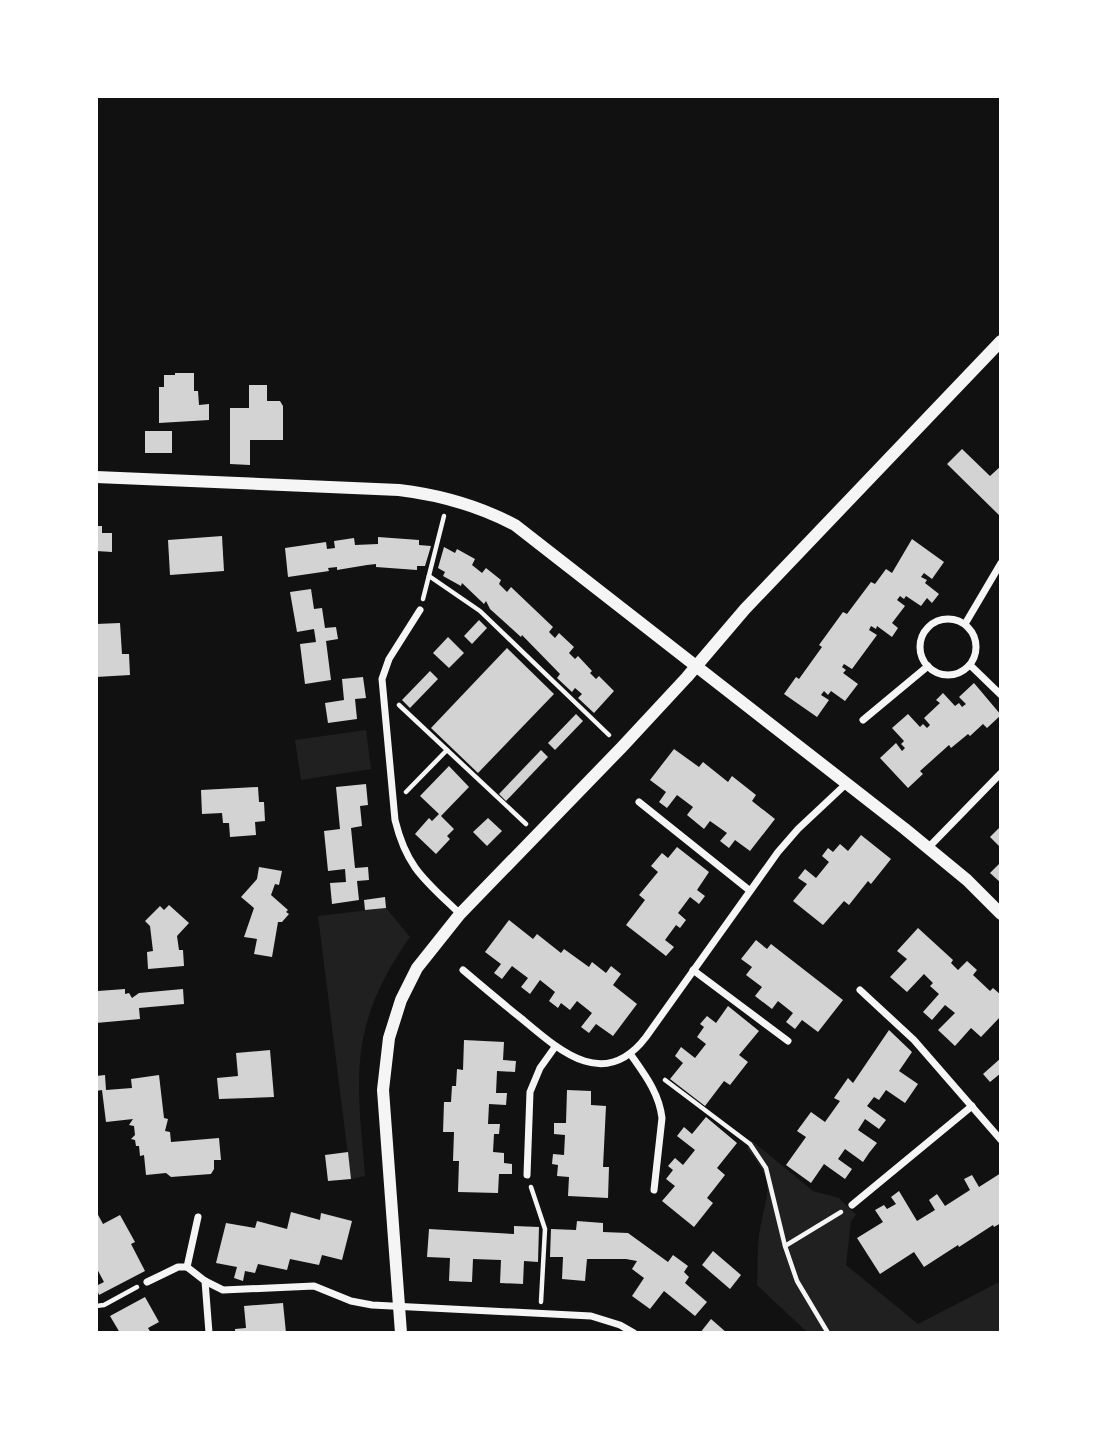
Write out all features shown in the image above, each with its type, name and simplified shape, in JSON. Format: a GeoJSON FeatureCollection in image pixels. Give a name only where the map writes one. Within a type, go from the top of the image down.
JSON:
{"type":"FeatureCollection","features":[{"type":"Feature","properties":{"kind":"street"},"geometry":{"type":"LineString","coordinates":[[401,1333],[384,1115],[386,1054],[401,1000],[417,968],[460,914],[622,747],[746,609],[1001,341]]}},
{"type":"Feature","properties":{"kind":"street"},"geometry":{"type":"LineString","coordinates":[[96,477],[399,490],[448,497],[493,513],[514,525],[928,848],[982,893],[1001,914]]}},
{"type":"Feature","properties":{"kind":"street"},"geometry":{"type":"LineString","coordinates":[[965,624],[1001,563]]}},
{"type":"Feature","properties":{"kind":"street"},"geometry":{"type":"LineString","coordinates":[[420,610],[389,659],[381,689],[394,805],[399,837],[411,864],[460,914]]}},
{"type":"Feature","properties":{"kind":"street"},"geometry":{"type":"LineString","coordinates":[[949,619],[965,624],[976,643],[976,651],[970,664],[964,670],[949,675],[934,671],[920,651],[927,628],[933,623],[949,619]]}},
{"type":"Feature","properties":{"kind":"street"},"geometry":{"type":"LineString","coordinates":[[970,664],[1001,695]]}},
{"type":"Feature","properties":{"kind":"street"},"geometry":{"type":"LineString","coordinates":[[863,720],[928,666]]}},
{"type":"Feature","properties":{"kind":"street"},"geometry":{"type":"LineString","coordinates":[[928,848],[1001,773]]}},
{"type":"Feature","properties":{"kind":"street"},"geometry":{"type":"LineString","coordinates":[[463,970],[555,1047],[572,1058],[597,1064],[623,1060],[631,1055],[646,1037],[749,890],[788,840],[846,784]]}},
{"type":"Feature","properties":{"kind":"street"},"geometry":{"type":"LineString","coordinates":[[639,802],[749,890]]}},
{"type":"Feature","properties":{"kind":"street"},"geometry":{"type":"LineString","coordinates":[[693,970],[788,1041]]}},
{"type":"Feature","properties":{"kind":"street"},"geometry":{"type":"LineString","coordinates":[[860,990],[914,1040],[1001,1140]]}},
{"type":"Feature","properties":{"kind":"street"},"geometry":{"type":"LineString","coordinates":[[527,1175],[530,1092],[540,1068],[555,1047]]}},
{"type":"Feature","properties":{"kind":"street"},"geometry":{"type":"LineString","coordinates":[[631,1055],[649,1081],[661,1107],[654,1190]]}},
{"type":"Feature","properties":{"kind":"street"},"geometry":{"type":"LineString","coordinates":[[852,1205],[972,1106]]}},
{"type":"Feature","properties":{"kind":"street"},"geometry":{"type":"LineString","coordinates":[[187,1266],[198,1217]]}},
{"type":"Feature","properties":{"kind":"street"},"geometry":{"type":"LineString","coordinates":[[148,1282],[178,1267],[187,1266],[214,1287],[231,1291],[314,1286],[361,1304],[591,1317],[620,1325],[634,1333]]}},
{"type":"Feature","properties":{"kind":"street"},"geometry":{"type":"LineString","coordinates":[[205,1281],[209,1333]]}},
{"type":"Feature","properties":{"kind":"path"},"geometry":{"type":"LineString","coordinates":[[420,610],[448,497]]}},
{"type":"Feature","properties":{"kind":"path"},"geometry":{"type":"LineString","coordinates":[[429,576],[480,611],[622,747]]}},
{"type":"Feature","properties":{"kind":"path"},"geometry":{"type":"LineString","coordinates":[[381,689],[537,834]]}},
{"type":"Feature","properties":{"kind":"path"},"geometry":{"type":"LineString","coordinates":[[394,805],[447,750]]}},
{"type":"Feature","properties":{"kind":"path"},"geometry":{"type":"LineString","coordinates":[[664,1079],[750,1144],[766,1168],[785,1246],[797,1281],[828,1333]]}},
{"type":"Feature","properties":{"kind":"path"},"geometry":{"type":"LineString","coordinates":[[527,1175],[545,1229],[540,1313]]}},
{"type":"Feature","properties":{"kind":"path"},"geometry":{"type":"LineString","coordinates":[[785,1246],[852,1205]]}},
{"type":"Feature","properties":{"kind":"path"},"geometry":{"type":"LineString","coordinates":[[96,1306],[104,1305],[148,1282]]}},
{"type":"Feature","properties":{"kind":"shaded area"},"geometry":{"type":"Polygon","coordinates":[[[366,730],[371,769],[301,780],[295,740],[366,730]]]}},
{"type":"Feature","properties":{"kind":"shaded area"},"geometry":{"type":"Polygon","coordinates":[[[386,908],[410,937],[380,988],[365,1030],[359,1094],[365,1176],[351,1179],[318,916],[386,908]]]}},
{"type":"Feature","properties":{"kind":"shaded area"},"geometry":{"type":"Polygon","coordinates":[[[751,1140],[813,1191],[839,1198],[856,1215],[851,1221],[846,1265],[918,1324],[1001,1281],[1001,1333],[808,1333],[757,1285],[759,1235],[767,1190],[763,1172],[747,1149],[751,1140]]]}},
{"type":"Feature","properties":{"kind":"building"},"geometry":{"type":"Polygon","coordinates":[[[194,373],[194,391],[198,391],[199,405],[209,404],[209,420],[159,423],[159,387],[164,387],[164,375],[194,373]]]}},
{"type":"Feature","properties":{"kind":"building"},"geometry":{"type":"Polygon","coordinates":[[[249,385],[267,385],[267,401],[280,401],[283,406],[283,440],[250,440],[250,465],[230,464],[230,408],[249,408],[249,385]]]}},
{"type":"Feature","properties":{"kind":"building"},"geometry":{"type":"Polygon","coordinates":[[[145,431],[172,431],[172,453],[145,453],[145,431]]]}},
{"type":"Feature","properties":{"kind":"building"},"geometry":{"type":"Polygon","coordinates":[[[962,449],[990,476],[1001,466],[1001,517],[947,464],[962,449]]]}},
{"type":"Feature","properties":{"kind":"building"},"geometry":{"type":"Polygon","coordinates":[[[96,526],[102,526],[102,533],[112,533],[112,552],[96,551],[96,526]]]}},
{"type":"Feature","properties":{"kind":"building"},"geometry":{"type":"Polygon","coordinates":[[[222,536],[224,571],[170,575],[168,540],[222,536]]]}},
{"type":"Feature","properties":{"kind":"building"},"geometry":{"type":"Polygon","coordinates":[[[378,537],[419,540],[419,545],[431,546],[425,566],[417,566],[417,570],[376,567],[376,564],[337,570],[337,567],[328,568],[329,571],[288,577],[285,548],[326,542],[327,549],[335,548],[334,541],[354,538],[355,545],[378,544],[378,537]]]}},
{"type":"Feature","properties":{"kind":"building"},"geometry":{"type":"Polygon","coordinates":[[[912,539],[944,562],[932,579],[924,573],[921,577],[939,594],[932,603],[927,598],[921,606],[906,596],[904,599],[900,596],[897,600],[905,606],[892,623],[898,628],[892,637],[877,626],[876,629],[871,626],[869,630],[877,635],[852,669],[844,664],[842,667],[846,670],[843,673],[858,684],[845,701],[831,691],[828,695],[824,691],[821,695],[829,700],[817,717],[784,694],[796,677],[799,679],[843,612],[847,614],[871,582],[875,584],[886,569],[892,573],[912,539]]]}},
{"type":"Feature","properties":{"kind":"building"},"geometry":{"type":"Polygon","coordinates":[[[444,547],[455,553],[457,549],[475,559],[472,565],[482,573],[486,568],[501,580],[499,584],[507,592],[511,587],[553,627],[549,632],[555,638],[559,633],[574,647],[569,653],[575,659],[578,656],[596,679],[599,676],[614,691],[594,713],[578,698],[582,694],[575,688],[572,692],[557,678],[560,674],[522,635],[521,637],[490,609],[486,601],[484,604],[462,583],[461,586],[443,576],[445,572],[438,568],[444,547]]]}},
{"type":"Feature","properties":{"kind":"building"},"geometry":{"type":"Polygon","coordinates":[[[311,589],[314,609],[322,608],[325,628],[336,627],[338,639],[326,641],[331,680],[305,684],[300,644],[316,642],[314,629],[297,632],[290,592],[311,589]]]}},
{"type":"Feature","properties":{"kind":"building"},"geometry":{"type":"Polygon","coordinates":[[[479,620],[487,628],[472,644],[464,636],[479,620]]]}},
{"type":"Feature","properties":{"kind":"building"},"geometry":{"type":"Polygon","coordinates":[[[120,623],[122,654],[129,654],[130,675],[96,677],[96,624],[120,623]]]}},
{"type":"Feature","properties":{"kind":"building"},"geometry":{"type":"Polygon","coordinates":[[[448,637],[464,653],[449,668],[433,653],[448,637]]]}},
{"type":"Feature","properties":{"kind":"building"},"geometry":{"type":"Polygon","coordinates":[[[507,648],[554,694],[478,773],[431,728],[507,648]]]}},
{"type":"Feature","properties":{"kind":"building"},"geometry":{"type":"Polygon","coordinates":[[[430,671],[438,679],[410,708],[402,700],[430,671]]]}},
{"type":"Feature","properties":{"kind":"building"},"geometry":{"type":"Polygon","coordinates":[[[363,677],[366,698],[355,699],[357,719],[328,723],[325,703],[344,700],[342,679],[363,677]]]}},
{"type":"Feature","properties":{"kind":"building"},"geometry":{"type":"Polygon","coordinates":[[[974,683],[1001,715],[987,728],[983,724],[951,748],[949,745],[920,771],[923,774],[908,788],[880,758],[896,743],[902,751],[905,748],[901,744],[904,741],[892,728],[908,714],[920,727],[923,724],[927,728],[930,725],[924,718],[940,703],[936,700],[943,693],[955,706],[959,703],[962,707],[966,704],[959,697],[974,683]]]}},
{"type":"Feature","properties":{"kind":"building"},"geometry":{"type":"Polygon","coordinates":[[[576,714],[583,721],[555,750],[548,743],[576,714]]]}},
{"type":"Feature","properties":{"kind":"building"},"geometry":{"type":"Polygon","coordinates":[[[674,749],[699,767],[703,762],[728,782],[732,776],[756,795],[752,801],[775,819],[750,851],[735,840],[729,848],[720,841],[727,833],[710,821],[704,829],[687,815],[693,807],[677,795],[667,808],[659,802],[666,792],[650,780],[674,749]]]}},
{"type":"Feature","properties":{"kind":"building"},"geometry":{"type":"Polygon","coordinates":[[[541,750],[548,757],[506,801],[499,794],[541,750]]]}},
{"type":"Feature","properties":{"kind":"building"},"geometry":{"type":"Polygon","coordinates":[[[449,766],[469,787],[441,816],[454,829],[447,836],[450,839],[436,854],[415,834],[429,818],[432,821],[439,814],[420,796],[449,766]]]}},
{"type":"Feature","properties":{"kind":"building"},"geometry":{"type":"Polygon","coordinates":[[[366,784],[368,805],[360,806],[362,826],[351,828],[355,868],[368,867],[369,880],[357,881],[359,900],[332,904],[330,883],[346,882],[345,869],[328,871],[324,831],[340,829],[336,787],[366,784]]]}},
{"type":"Feature","properties":{"kind":"building"},"geometry":{"type":"Polygon","coordinates":[[[258,787],[259,802],[264,802],[265,821],[255,822],[256,835],[230,837],[229,823],[223,823],[222,813],[202,814],[201,790],[258,787]]]}},
{"type":"Feature","properties":{"kind":"building"},"geometry":{"type":"Polygon","coordinates":[[[488,818],[502,831],[487,846],[473,832],[488,818]]]}},
{"type":"Feature","properties":{"kind":"building"},"geometry":{"type":"Polygon","coordinates":[[[1001,826],[1001,848],[990,837],[1001,826]]]}},
{"type":"Feature","properties":{"kind":"building"},"geometry":{"type":"Polygon","coordinates":[[[861,835],[891,859],[871,884],[868,881],[849,905],[844,901],[823,925],[793,901],[807,884],[798,878],[805,869],[816,878],[829,862],[822,856],[828,848],[833,852],[840,844],[848,851],[861,835]]]}},
{"type":"Feature","properties":{"kind":"building"},"geometry":{"type":"Polygon","coordinates":[[[677,847],[709,872],[697,890],[705,896],[699,904],[690,897],[678,913],[686,920],[680,928],[676,925],[665,940],[674,947],[666,956],[626,925],[645,900],[639,895],[658,872],[651,866],[662,853],[668,858],[677,847]]]}},
{"type":"Feature","properties":{"kind":"building"},"geometry":{"type":"Polygon","coordinates":[[[1001,862],[1001,883],[990,873],[1001,862]]]}},
{"type":"Feature","properties":{"kind":"building"},"geometry":{"type":"Polygon","coordinates":[[[259,867],[282,871],[279,885],[275,884],[271,895],[289,914],[282,922],[278,922],[272,957],[254,954],[257,939],[244,937],[254,908],[241,897],[257,879],[259,867]]]}},
{"type":"Feature","properties":{"kind":"building"},"geometry":{"type":"Polygon","coordinates":[[[385,897],[386,908],[365,910],[364,900],[385,897]]]}},
{"type":"Feature","properties":{"kind":"building"},"geometry":{"type":"Polygon","coordinates":[[[169,905],[189,923],[177,936],[179,950],[183,950],[184,966],[148,969],[147,952],[153,951],[150,926],[145,921],[160,906],[164,910],[169,905]]]}},
{"type":"Feature","properties":{"kind":"building"},"geometry":{"type":"Polygon","coordinates":[[[509,920],[533,939],[537,934],[561,953],[564,949],[589,967],[592,962],[606,973],[611,966],[621,974],[613,985],[637,1004],[613,1036],[596,1024],[589,1033],[581,1027],[592,1013],[577,1001],[570,1010],[561,1003],[558,1008],[549,1001],[555,992],[540,980],[530,994],[521,987],[528,978],[512,966],[502,979],[494,973],[501,964],[485,952],[509,920]]]}},
{"type":"Feature","properties":{"kind":"building"},"geometry":{"type":"Polygon","coordinates":[[[918,928],[953,960],[951,963],[958,970],[967,961],[977,970],[973,975],[990,991],[993,988],[1001,995],[1001,1016],[981,1037],[971,1028],[955,1046],[938,1030],[955,1013],[945,1005],[932,1020],[923,1012],[939,994],[930,986],[933,983],[924,974],[907,992],[890,977],[907,959],[897,951],[918,928]]]}},
{"type":"Feature","properties":{"kind":"building"},"geometry":{"type":"Polygon","coordinates":[[[756,940],[767,949],[771,944],[843,1000],[818,1032],[802,1020],[795,1029],[786,1022],[793,1013],[778,1001],[772,1009],[755,996],[762,987],[746,975],[752,967],[741,959],[756,940]]]}},
{"type":"Feature","properties":{"kind":"building"},"geometry":{"type":"Polygon","coordinates":[[[125,989],[125,994],[129,993],[132,998],[139,993],[183,989],[184,1004],[139,1008],[140,1019],[96,1023],[98,991],[125,989]]]}},
{"type":"Feature","properties":{"kind":"building"},"geometry":{"type":"Polygon","coordinates":[[[728,1006],[759,1031],[739,1055],[748,1062],[730,1085],[724,1081],[705,1106],[670,1079],[683,1063],[675,1056],[681,1047],[695,1058],[706,1044],[697,1037],[704,1027],[700,1024],[707,1016],[716,1023],[728,1006]]]}},
{"type":"Feature","properties":{"kind":"building"},"geometry":{"type":"Polygon","coordinates":[[[889,1030],[912,1052],[899,1071],[918,1084],[905,1103],[886,1090],[879,1100],[874,1097],[867,1106],[886,1120],[879,1129],[865,1119],[858,1130],[877,1143],[863,1162],[845,1149],[838,1159],[852,1169],[845,1179],[824,1164],[811,1183],[786,1165],[806,1137],[797,1131],[811,1112],[825,1122],[840,1101],[834,1098],[848,1078],[853,1083],[889,1030]]]}},
{"type":"Feature","properties":{"kind":"building"},"geometry":{"type":"Polygon","coordinates":[[[464,1040],[504,1042],[503,1060],[516,1061],[515,1072],[497,1071],[496,1093],[507,1093],[506,1105],[489,1104],[488,1124],[500,1124],[499,1134],[494,1134],[493,1152],[504,1153],[504,1163],[512,1164],[512,1174],[499,1174],[498,1193],[458,1192],[459,1161],[453,1161],[454,1132],[443,1132],[444,1102],[451,1102],[457,1069],[463,1070],[464,1040]]]}},
{"type":"Feature","properties":{"kind":"building"},"geometry":{"type":"Polygon","coordinates":[[[270,1050],[274,1097],[219,1099],[217,1078],[238,1076],[236,1053],[270,1050]]]}},
{"type":"Feature","properties":{"kind":"building"},"geometry":{"type":"Polygon","coordinates":[[[1001,1058],[1001,1073],[990,1082],[983,1074],[1001,1058]]]}},
{"type":"Feature","properties":{"kind":"building"},"geometry":{"type":"Polygon","coordinates":[[[105,1075],[106,1090],[132,1088],[131,1079],[159,1075],[164,1118],[168,1119],[165,1131],[170,1132],[171,1142],[219,1138],[221,1160],[214,1160],[211,1174],[171,1177],[166,1173],[146,1175],[144,1155],[140,1156],[139,1146],[131,1139],[135,1135],[134,1126],[129,1125],[133,1119],[106,1122],[102,1090],[96,1091],[96,1076],[105,1075]]]}},
{"type":"Feature","properties":{"kind":"building"},"geometry":{"type":"Polygon","coordinates":[[[567,1090],[591,1091],[591,1105],[606,1106],[603,1167],[609,1167],[608,1198],[568,1196],[569,1177],[557,1176],[558,1165],[552,1164],[553,1154],[564,1155],[565,1135],[554,1134],[554,1123],[566,1123],[567,1090]]]}},
{"type":"Feature","properties":{"kind":"building"},"geometry":{"type":"Polygon","coordinates":[[[706,1117],[737,1143],[717,1168],[725,1175],[707,1198],[713,1203],[694,1227],[662,1201],[675,1186],[666,1179],[673,1170],[668,1166],[675,1158],[683,1165],[695,1150],[677,1136],[684,1127],[692,1134],[706,1117]]]}},
{"type":"Feature","properties":{"kind":"building"},"geometry":{"type":"Polygon","coordinates":[[[348,1152],[351,1179],[328,1181],[325,1155],[348,1152]]]}},
{"type":"Feature","properties":{"kind":"building"},"geometry":{"type":"Polygon","coordinates":[[[1001,1173],[1001,1223],[994,1227],[993,1225],[959,1247],[958,1245],[924,1267],[914,1252],[880,1274],[857,1238],[883,1222],[875,1210],[884,1205],[887,1209],[896,1204],[891,1197],[899,1191],[917,1221],[935,1210],[929,1200],[937,1194],[945,1206],[970,1190],[964,1179],[972,1175],[979,1187],[1001,1173]]]}},
{"type":"Feature","properties":{"kind":"building"},"geometry":{"type":"Polygon","coordinates":[[[96,1211],[103,1224],[120,1215],[135,1242],[131,1244],[145,1271],[99,1295],[96,1286],[104,1282],[96,1267],[96,1211]]]}},
{"type":"Feature","properties":{"kind":"building"},"geometry":{"type":"Polygon","coordinates":[[[291,1212],[320,1220],[321,1213],[352,1221],[342,1260],[322,1255],[319,1265],[290,1259],[287,1270],[258,1264],[255,1273],[245,1271],[243,1281],[234,1278],[237,1267],[216,1263],[226,1223],[255,1228],[257,1221],[287,1229],[291,1212]]]}},
{"type":"Feature","properties":{"kind":"building"},"geometry":{"type":"Polygon","coordinates":[[[577,1221],[603,1223],[603,1232],[628,1233],[668,1262],[673,1255],[688,1266],[684,1272],[689,1277],[685,1283],[707,1302],[695,1316],[664,1291],[650,1309],[632,1296],[644,1278],[632,1269],[637,1261],[626,1259],[587,1259],[585,1281],[562,1279],[563,1257],[550,1257],[551,1229],[576,1230],[577,1221]]]}},
{"type":"Feature","properties":{"kind":"building"},"geometry":{"type":"Polygon","coordinates":[[[514,1226],[539,1227],[538,1262],[524,1261],[523,1284],[500,1283],[501,1260],[473,1259],[472,1282],[449,1281],[450,1258],[427,1257],[429,1229],[514,1234],[514,1226]]]}},
{"type":"Feature","properties":{"kind":"building"},"geometry":{"type":"Polygon","coordinates":[[[713,1251],[741,1275],[730,1289],[702,1265],[713,1251]]]}},
{"type":"Feature","properties":{"kind":"building"},"geometry":{"type":"Polygon","coordinates":[[[145,1297],[159,1322],[148,1328],[151,1333],[120,1333],[110,1316],[145,1297]]]}},
{"type":"Feature","properties":{"kind":"building"},"geometry":{"type":"Polygon","coordinates":[[[283,1303],[286,1333],[235,1333],[235,1329],[246,1328],[244,1306],[283,1303]]]}},
{"type":"Feature","properties":{"kind":"building"},"geometry":{"type":"Polygon","coordinates":[[[711,1319],[727,1333],[700,1333],[711,1319]]]}}]}
